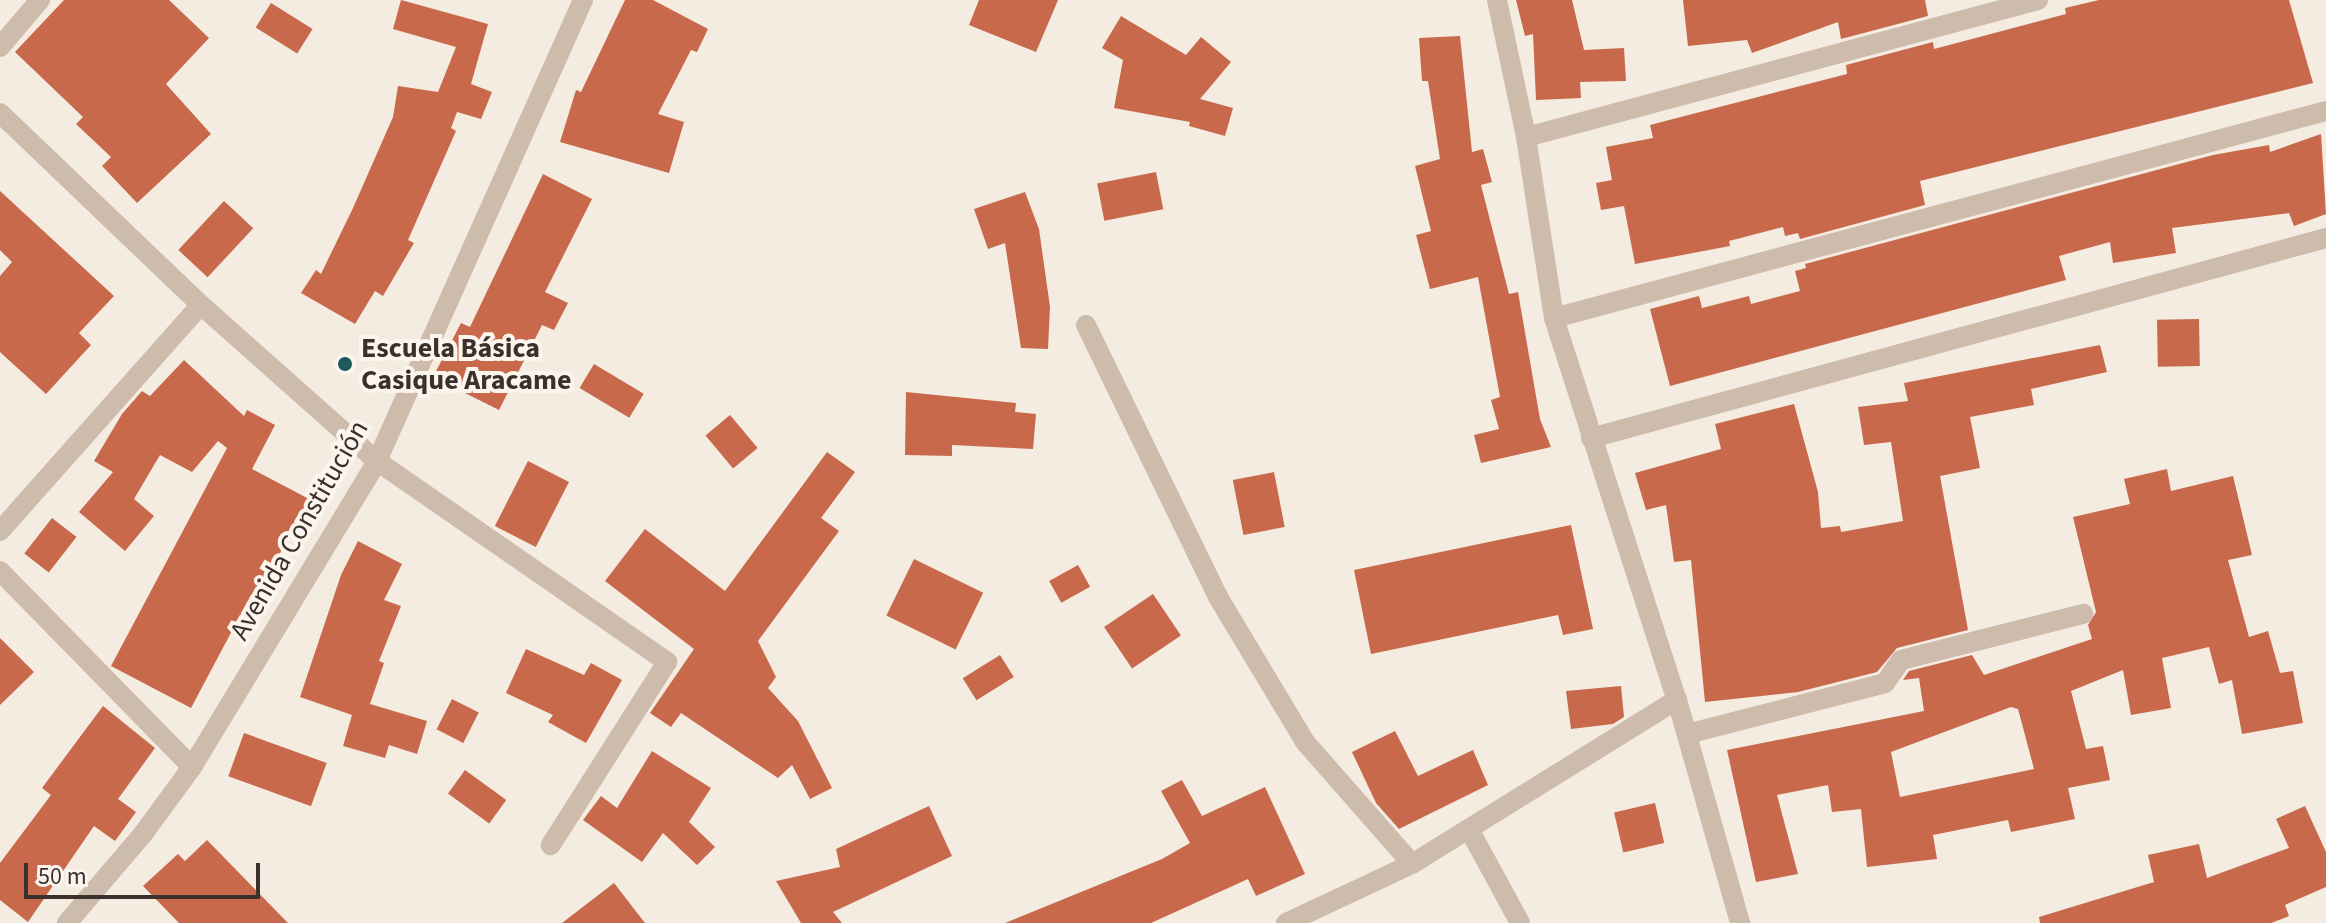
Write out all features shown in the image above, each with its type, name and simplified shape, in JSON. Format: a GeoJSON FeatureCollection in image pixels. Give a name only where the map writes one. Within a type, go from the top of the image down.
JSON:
{"type":"FeatureCollection","features":[{"type":"Feature","properties":{"kind":"street"},"geometry":{"type":"LineString","coordinates":[[0,47],[40,0]]}},
{"type":"Feature","properties":{"kind":"street","name":"Avenida Constitución"},"geometry":{"type":"LineString","coordinates":[[67,923],[192,767],[377,461],[583,0]]}},
{"type":"Feature","properties":{"kind":"street"},"geometry":{"type":"LineString","coordinates":[[1497,0],[1526,137],[1554,318],[1677,700],[1740,923]]}},
{"type":"Feature","properties":{"kind":"street"},"geometry":{"type":"LineString","coordinates":[[1526,137],[2038,0]]}},
{"type":"Feature","properties":{"kind":"street"},"geometry":{"type":"LineString","coordinates":[[1554,318],[2326,111]]}},
{"type":"Feature","properties":{"kind":"street"},"geometry":{"type":"LineString","coordinates":[[0,113],[201,305],[377,461],[667,662],[551,845]]}},
{"type":"Feature","properties":{"kind":"street"},"geometry":{"type":"LineString","coordinates":[[1591,438],[2326,238]]}},
{"type":"Feature","properties":{"kind":"street"},"geometry":{"type":"LineString","coordinates":[[0,531],[201,305]]}},
{"type":"Feature","properties":{"kind":"street"},"geometry":{"type":"LineString","coordinates":[[1086,325],[1218,597],[1305,742],[1412,864]]}},
{"type":"Feature","properties":{"kind":"street"},"geometry":{"type":"LineString","coordinates":[[0,571],[192,767]]}},
{"type":"Feature","properties":{"kind":"street"},"geometry":{"type":"LineString","coordinates":[[1687,734],[1885,683],[1901,660],[2083,614]]}},
{"type":"Feature","properties":{"kind":"street"},"geometry":{"type":"LineString","coordinates":[[1286,923],[1412,864],[1677,700]]}},
{"type":"Feature","properties":{"kind":"street"},"geometry":{"type":"LineString","coordinates":[[1469,829],[1520,923]]}},
{"type":"Feature","properties":{"kind":"building"},"geometry":{"type":"Polygon","coordinates":[[[64,0],[169,0],[209,38],[166,84],[211,134],[137,203],[102,166],[111,157],[76,124],[83,117],[15,52],[64,0]]]}},
{"type":"Feature","properties":{"kind":"building"},"geometry":{"type":"Polygon","coordinates":[[[401,0],[488,24],[471,84],[492,92],[481,119],[457,112],[451,128],[456,131],[408,240],[414,243],[383,296],[375,291],[355,324],[301,293],[316,270],[321,274],[353,208],[393,117],[398,86],[438,92],[456,47],[393,29],[401,0]]]}},
{"type":"Feature","properties":{"kind":"building"},"geometry":{"type":"Polygon","coordinates":[[[625,0],[653,0],[708,29],[697,52],[691,50],[658,114],[684,122],[669,173],[560,142],[576,90],[581,92],[625,0]]]}},
{"type":"Feature","properties":{"kind":"building"},"geometry":{"type":"Polygon","coordinates":[[[979,0],[1058,0],[1036,52],[969,25],[979,0]]]}},
{"type":"Feature","properties":{"kind":"building"},"geometry":{"type":"Polygon","coordinates":[[[1516,0],[1572,0],[1584,50],[1624,48],[1626,81],[1580,82],[1581,98],[1536,100],[1533,34],[1525,36],[1516,0]]]}},
{"type":"Feature","properties":{"kind":"building"},"geometry":{"type":"Polygon","coordinates":[[[1683,0],[1925,0],[1928,16],[1841,39],[1838,22],[1752,53],[1747,40],[1688,46],[1683,0]]]}},
{"type":"Feature","properties":{"kind":"building"},"geometry":{"type":"Polygon","coordinates":[[[2099,0],[2289,0],[2313,83],[1920,181],[1925,205],[1800,239],[1798,233],[1785,236],[1783,227],[1729,241],[1730,246],[1635,264],[1624,206],[1601,210],[1596,183],[1612,180],[1606,147],[1653,138],[1650,125],[1847,74],[1846,65],[1933,42],[1934,49],[2066,14],[2065,8],[2099,0]]]}},
{"type":"Feature","properties":{"kind":"building"},"geometry":{"type":"Polygon","coordinates":[[[271,3],[313,29],[297,54],[256,28],[271,3]]]}},
{"type":"Feature","properties":{"kind":"building"},"geometry":{"type":"Polygon","coordinates":[[[1121,16],[1186,55],[1201,37],[1231,62],[1200,99],[1233,108],[1225,136],[1189,126],[1190,122],[1114,108],[1123,60],[1102,48],[1121,16]]]}},
{"type":"Feature","properties":{"kind":"building"},"geometry":{"type":"Polygon","coordinates":[[[1460,36],[1472,152],[1483,149],[1492,182],[1481,185],[1509,294],[1518,292],[1540,419],[1551,447],[1481,463],[1474,435],[1499,429],[1491,400],[1500,397],[1478,277],[1430,289],[1416,235],[1431,231],[1415,166],[1440,159],[1428,81],[1422,81],[1419,38],[1460,36]]]}},
{"type":"Feature","properties":{"kind":"building"},"geometry":{"type":"Polygon","coordinates":[[[2321,134],[2326,214],[2294,226],[2289,213],[2172,228],[2176,253],[2113,263],[2110,242],[2059,256],[2066,280],[1670,386],[1650,309],[1699,296],[1702,308],[1749,296],[1751,304],[1800,291],[1795,271],[1806,268],[1805,264],[2213,155],[2269,145],[2270,152],[2321,134]]]}},
{"type":"Feature","properties":{"kind":"building"},"geometry":{"type":"Polygon","coordinates":[[[1156,172],[1163,209],[1104,221],[1097,183],[1156,172]]]}},
{"type":"Feature","properties":{"kind":"building"},"geometry":{"type":"Polygon","coordinates":[[[543,174],[592,199],[545,292],[568,303],[554,330],[542,325],[499,410],[433,377],[461,323],[470,327],[543,174]]]}},
{"type":"Feature","properties":{"kind":"building"},"geometry":{"type":"Polygon","coordinates":[[[0,191],[114,296],[79,333],[91,345],[46,394],[0,352],[0,276],[12,262],[0,250],[0,191]]]}},
{"type":"Feature","properties":{"kind":"building"},"geometry":{"type":"Polygon","coordinates":[[[1025,192],[1039,229],[1050,307],[1048,349],[1021,348],[1005,243],[988,249],[974,209],[1025,192]]]}},
{"type":"Feature","properties":{"kind":"building"},"geometry":{"type":"Polygon","coordinates":[[[224,201],[253,228],[208,277],[178,250],[224,201]]]}},
{"type":"Feature","properties":{"kind":"building"},"geometry":{"type":"Polygon","coordinates":[[[2199,319],[2200,366],[2158,367],[2157,320],[2199,319]]]}},
{"type":"Feature","properties":{"kind":"building"},"geometry":{"type":"Polygon","coordinates":[[[2100,345],[2107,372],[2031,389],[2034,405],[1970,417],[1980,468],[1940,476],[1968,630],[1897,648],[1877,672],[1798,692],[1705,702],[1691,560],[1674,562],[1666,505],[1646,510],[1635,473],[1721,449],[1715,424],[1794,404],[1818,492],[1821,528],[1840,526],[1841,532],[1903,521],[1891,442],[1864,445],[1858,407],[1908,401],[1904,383],[2100,345]]]}},
{"type":"Feature","properties":{"kind":"building"},"geometry":{"type":"Polygon","coordinates":[[[184,360],[244,416],[247,410],[275,425],[252,469],[309,499],[270,572],[276,575],[262,601],[251,595],[191,708],[111,666],[227,448],[218,441],[192,472],[160,455],[134,499],[154,516],[125,551],[79,512],[113,472],[94,461],[122,414],[142,391],[150,396],[184,360]]]}},
{"type":"Feature","properties":{"kind":"building"},"geometry":{"type":"Polygon","coordinates":[[[594,364],[644,394],[629,418],[580,388],[594,364]]]}},
{"type":"Feature","properties":{"kind":"building"},"geometry":{"type":"Polygon","coordinates":[[[906,392],[1016,403],[1015,412],[1036,414],[1033,449],[952,445],[952,456],[905,455],[906,392]]]}},
{"type":"Feature","properties":{"kind":"building"},"geometry":{"type":"Polygon","coordinates":[[[730,415],[758,448],[733,469],[705,436],[730,415]]]}},
{"type":"Feature","properties":{"kind":"building"},"geometry":{"type":"Polygon","coordinates":[[[827,452],[855,472],[821,518],[839,531],[758,641],[776,677],[768,688],[798,721],[832,788],[810,799],[792,765],[778,778],[681,713],[671,727],[650,713],[694,649],[605,581],[645,529],[725,591],[827,452]]]}},
{"type":"Feature","properties":{"kind":"building"},"geometry":{"type":"Polygon","coordinates":[[[528,461],[569,482],[536,547],[495,526],[528,461]]]}},
{"type":"Feature","properties":{"kind":"building"},"geometry":{"type":"Polygon","coordinates":[[[2167,469],[2171,491],[2233,476],[2252,555],[2228,560],[2249,637],[2268,631],[2280,673],[2293,671],[2303,723],[2242,734],[2232,680],[2219,684],[2209,647],[2162,658],[2171,708],[2131,715],[2123,670],[2071,691],[2086,749],[2103,746],[2110,780],[2068,788],[2075,819],[2011,832],[2008,820],[1933,835],[1937,859],[1867,867],[1861,809],[1832,812],[1828,785],[1777,795],[1798,874],[1756,882],[1727,750],[1924,711],[1919,678],[1903,680],[1909,671],[1972,655],[1984,675],[2092,639],[2088,625],[2096,612],[2073,517],[2130,504],[2124,479],[2167,469]],[[2011,707],[1891,752],[1900,797],[2034,769],[2018,709],[2011,707]]]}},
{"type":"Feature","properties":{"kind":"building"},"geometry":{"type":"Polygon","coordinates":[[[1274,472],[1285,527],[1243,535],[1233,480],[1274,472]]]}},
{"type":"Feature","properties":{"kind":"building"},"geometry":{"type":"Polygon","coordinates":[[[52,518],[76,537],[49,573],[24,553],[52,518]]]}},
{"type":"Feature","properties":{"kind":"building"},"geometry":{"type":"Polygon","coordinates":[[[1571,525],[1593,629],[1563,635],[1558,615],[1371,654],[1354,570],[1571,525]]]}},
{"type":"Feature","properties":{"kind":"building"},"geometry":{"type":"Polygon","coordinates":[[[358,541],[402,564],[384,600],[401,606],[379,661],[384,663],[370,704],[427,721],[417,754],[389,745],[385,758],[343,746],[352,715],[300,697],[341,575],[358,541]]]}},
{"type":"Feature","properties":{"kind":"building"},"geometry":{"type":"Polygon","coordinates":[[[914,559],[983,593],[956,649],[886,616],[914,559]]]}},
{"type":"Feature","properties":{"kind":"building"},"geometry":{"type":"Polygon","coordinates":[[[1078,565],[1090,587],[1061,603],[1049,581],[1078,565]]]}},
{"type":"Feature","properties":{"kind":"building"},"geometry":{"type":"Polygon","coordinates":[[[1153,594],[1181,635],[1132,668],[1104,627],[1153,594]]]}},
{"type":"Feature","properties":{"kind":"building"},"geometry":{"type":"Polygon","coordinates":[[[0,638],[34,672],[0,705],[0,638]]]}},
{"type":"Feature","properties":{"kind":"building"},"geometry":{"type":"Polygon","coordinates":[[[526,649],[584,675],[591,663],[622,680],[586,743],[548,722],[553,715],[506,693],[526,649]]]}},
{"type":"Feature","properties":{"kind":"building"},"geometry":{"type":"Polygon","coordinates":[[[1000,655],[1014,677],[976,700],[963,678],[1000,655]]]}},
{"type":"Feature","properties":{"kind":"building"},"geometry":{"type":"Polygon","coordinates":[[[1621,686],[1624,717],[1613,724],[1571,729],[1566,691],[1621,686]]]}},
{"type":"Feature","properties":{"kind":"building"},"geometry":{"type":"Polygon","coordinates":[[[452,699],[479,713],[463,743],[437,729],[452,699]]]}},
{"type":"Feature","properties":{"kind":"building"},"geometry":{"type":"Polygon","coordinates":[[[103,706],[155,748],[118,799],[136,812],[115,841],[94,826],[28,922],[0,900],[0,863],[51,795],[42,788],[103,706]]]}},
{"type":"Feature","properties":{"kind":"building"},"geometry":{"type":"Polygon","coordinates":[[[1395,731],[1418,776],[1473,750],[1488,785],[1399,829],[1376,803],[1352,752],[1395,731]]]}},
{"type":"Feature","properties":{"kind":"building"},"geometry":{"type":"Polygon","coordinates":[[[244,733],[327,763],[311,806],[228,776],[244,733]]]}},
{"type":"Feature","properties":{"kind":"building"},"geometry":{"type":"Polygon","coordinates":[[[652,751],[711,788],[689,822],[715,847],[697,865],[663,833],[642,862],[583,820],[601,796],[617,808],[652,751]]]}},
{"type":"Feature","properties":{"kind":"building"},"geometry":{"type":"Polygon","coordinates":[[[465,770],[506,800],[489,823],[448,793],[465,770]]]}},
{"type":"Feature","properties":{"kind":"building"},"geometry":{"type":"Polygon","coordinates":[[[1182,780],[1202,816],[1265,787],[1305,874],[1256,896],[1248,879],[1151,923],[1005,923],[1162,859],[1190,843],[1161,791],[1182,780]]]}},
{"type":"Feature","properties":{"kind":"building"},"geometry":{"type":"Polygon","coordinates":[[[1655,803],[1664,843],[1623,852],[1614,812],[1655,803]]]}},
{"type":"Feature","properties":{"kind":"building"},"geometry":{"type":"Polygon","coordinates":[[[929,806],[952,856],[833,912],[842,923],[801,923],[776,881],[840,867],[836,849],[929,806]]]}},
{"type":"Feature","properties":{"kind":"building"},"geometry":{"type":"Polygon","coordinates":[[[2305,806],[2326,852],[2326,887],[2285,905],[2289,916],[2271,923],[2040,923],[2039,917],[2154,882],[2148,855],[2199,844],[2207,878],[2289,848],[2276,819],[2305,806]]]}},
{"type":"Feature","properties":{"kind":"building"},"geometry":{"type":"Polygon","coordinates":[[[207,840],[288,923],[179,923],[143,886],[178,854],[185,861],[207,840]]]}},
{"type":"Feature","properties":{"kind":"building"},"geometry":{"type":"Polygon","coordinates":[[[614,883],[645,923],[562,923],[614,883]]]}},
{"type":"Feature","properties":{"kind":"place","name":"Escuela Básica Casique Aracame"},"geometry":{"type":"Point","coordinates":[345,364]}}]}
